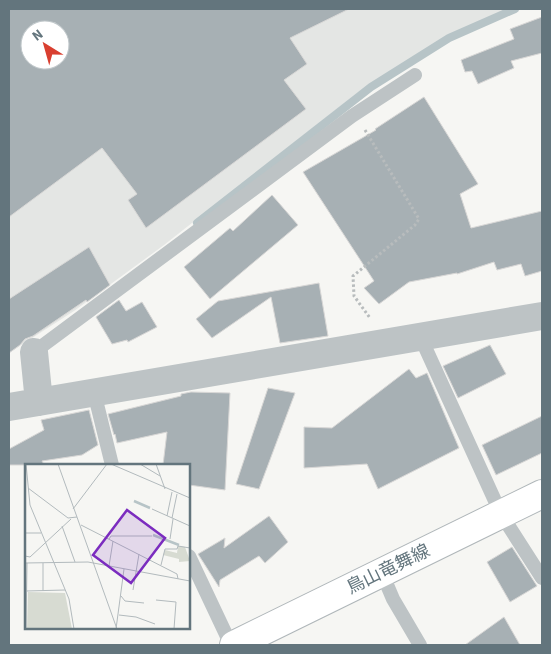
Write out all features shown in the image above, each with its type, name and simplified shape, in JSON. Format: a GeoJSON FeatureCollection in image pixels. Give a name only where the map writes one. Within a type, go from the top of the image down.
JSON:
{"type":"FeatureCollection","features":[{"type":"Feature","properties":{"kind":"main road","name":"鳥山竜舞線"},"geometry":{"type":"LineString","coordinates":[[232,645],[542,494]]}},
{"type":"Feature","properties":{"kind":"street"},"geometry":{"type":"LineString","coordinates":[[9,407],[542,316]]}},
{"type":"Feature","properties":{"kind":"street"},"geometry":{"type":"LineString","coordinates":[[34,352],[40,402]]}},
{"type":"Feature","properties":{"kind":"lane"},"geometry":{"type":"LineString","coordinates":[[34,352],[355,115],[415,75]]}},
{"type":"Feature","properties":{"kind":"lane"},"geometry":{"type":"LineString","coordinates":[[420,336],[502,514],[542,578]]}},
{"type":"Feature","properties":{"kind":"lane"},"geometry":{"type":"LineString","coordinates":[[94,392],[112,464]]}},
{"type":"Feature","properties":{"kind":"lane"},"geometry":{"type":"LineString","coordinates":[[190,558],[232,645]]}},
{"type":"Feature","properties":{"kind":"lane"},"geometry":{"type":"LineString","coordinates":[[382,572],[393,600],[420,645]]}},
{"type":"Feature","properties":{"kind":"path"},"geometry":{"type":"LineString","coordinates":[[355,115],[419,219],[415,225],[353,276],[354,296],[386,342]]}},
{"type":"Feature","properties":{"kind":"shaded area"},"geometry":{"type":"Polygon","coordinates":[[[9,9],[507,9],[455,32],[357,93],[164,245],[74,311],[9,353],[9,9]]]}},
{"type":"Feature","properties":{"kind":"building"},"geometry":{"type":"Polygon","coordinates":[[[9,9],[349,9],[290,38],[307,64],[284,80],[306,109],[146,228],[128,200],[137,194],[102,148],[9,217],[9,9]]]}},
{"type":"Feature","properties":{"kind":"building"},"geometry":{"type":"Polygon","coordinates":[[[542,17],[542,53],[511,61],[514,68],[478,84],[472,71],[465,72],[461,60],[514,39],[510,29],[542,17]]]}},
{"type":"Feature","properties":{"kind":"building"},"geometry":{"type":"Polygon","coordinates":[[[424,97],[478,184],[460,194],[471,228],[542,211],[542,271],[525,276],[521,264],[497,270],[494,262],[457,274],[409,282],[379,304],[364,288],[374,281],[303,172],[376,130],[424,97]]]}},
{"type":"Feature","properties":{"kind":"building"},"geometry":{"type":"Polygon","coordinates":[[[272,195],[298,225],[210,299],[184,267],[230,228],[233,231],[272,195]]]}},
{"type":"Feature","properties":{"kind":"building"},"geometry":{"type":"Polygon","coordinates":[[[89,247],[110,285],[87,302],[86,300],[33,336],[25,339],[9,353],[9,299],[89,247]]]}},
{"type":"Feature","properties":{"kind":"building"},"geometry":{"type":"Polygon","coordinates":[[[319,283],[328,336],[280,343],[271,297],[212,338],[196,319],[218,301],[319,283]]]}},
{"type":"Feature","properties":{"kind":"building"},"geometry":{"type":"Polygon","coordinates":[[[119,300],[126,311],[142,302],[157,327],[128,342],[127,340],[112,344],[96,317],[119,300]]]}},
{"type":"Feature","properties":{"kind":"building"},"geometry":{"type":"Polygon","coordinates":[[[490,345],[506,374],[458,398],[443,366],[490,345]]]}},
{"type":"Feature","properties":{"kind":"building"},"geometry":{"type":"Polygon","coordinates":[[[409,369],[416,378],[427,373],[459,448],[378,489],[367,464],[304,468],[304,427],[332,428],[409,369]]]}},
{"type":"Feature","properties":{"kind":"building"},"geometry":{"type":"Polygon","coordinates":[[[268,388],[295,393],[259,489],[236,484],[268,388]]]}},
{"type":"Feature","properties":{"kind":"building"},"geometry":{"type":"Polygon","coordinates":[[[191,392],[230,393],[225,490],[190,485],[190,464],[163,464],[167,432],[117,443],[108,414],[181,396],[181,394],[191,392]]]}},
{"type":"Feature","properties":{"kind":"building"},"geometry":{"type":"Polygon","coordinates":[[[89,410],[98,445],[82,455],[42,461],[44,464],[9,465],[9,449],[44,430],[41,420],[89,410]]]}},
{"type":"Feature","properties":{"kind":"building"},"geometry":{"type":"Polygon","coordinates":[[[542,416],[542,453],[496,475],[482,445],[542,416]]]}},
{"type":"Feature","properties":{"kind":"building"},"geometry":{"type":"Polygon","coordinates":[[[269,516],[288,542],[265,563],[259,556],[220,580],[219,587],[198,554],[225,538],[224,548],[269,516]]]}},
{"type":"Feature","properties":{"kind":"building"},"geometry":{"type":"Polygon","coordinates":[[[512,547],[537,586],[510,602],[487,562],[512,547]]]}},
{"type":"Feature","properties":{"kind":"building"},"geometry":{"type":"Polygon","coordinates":[[[504,617],[520,645],[465,645],[504,617]]]}},
{"type":"Feature","properties":{"kind":"waterway"},"geometry":{"type":"LineString","coordinates":[[197,223],[371,87],[449,38],[515,9]]}}]}
